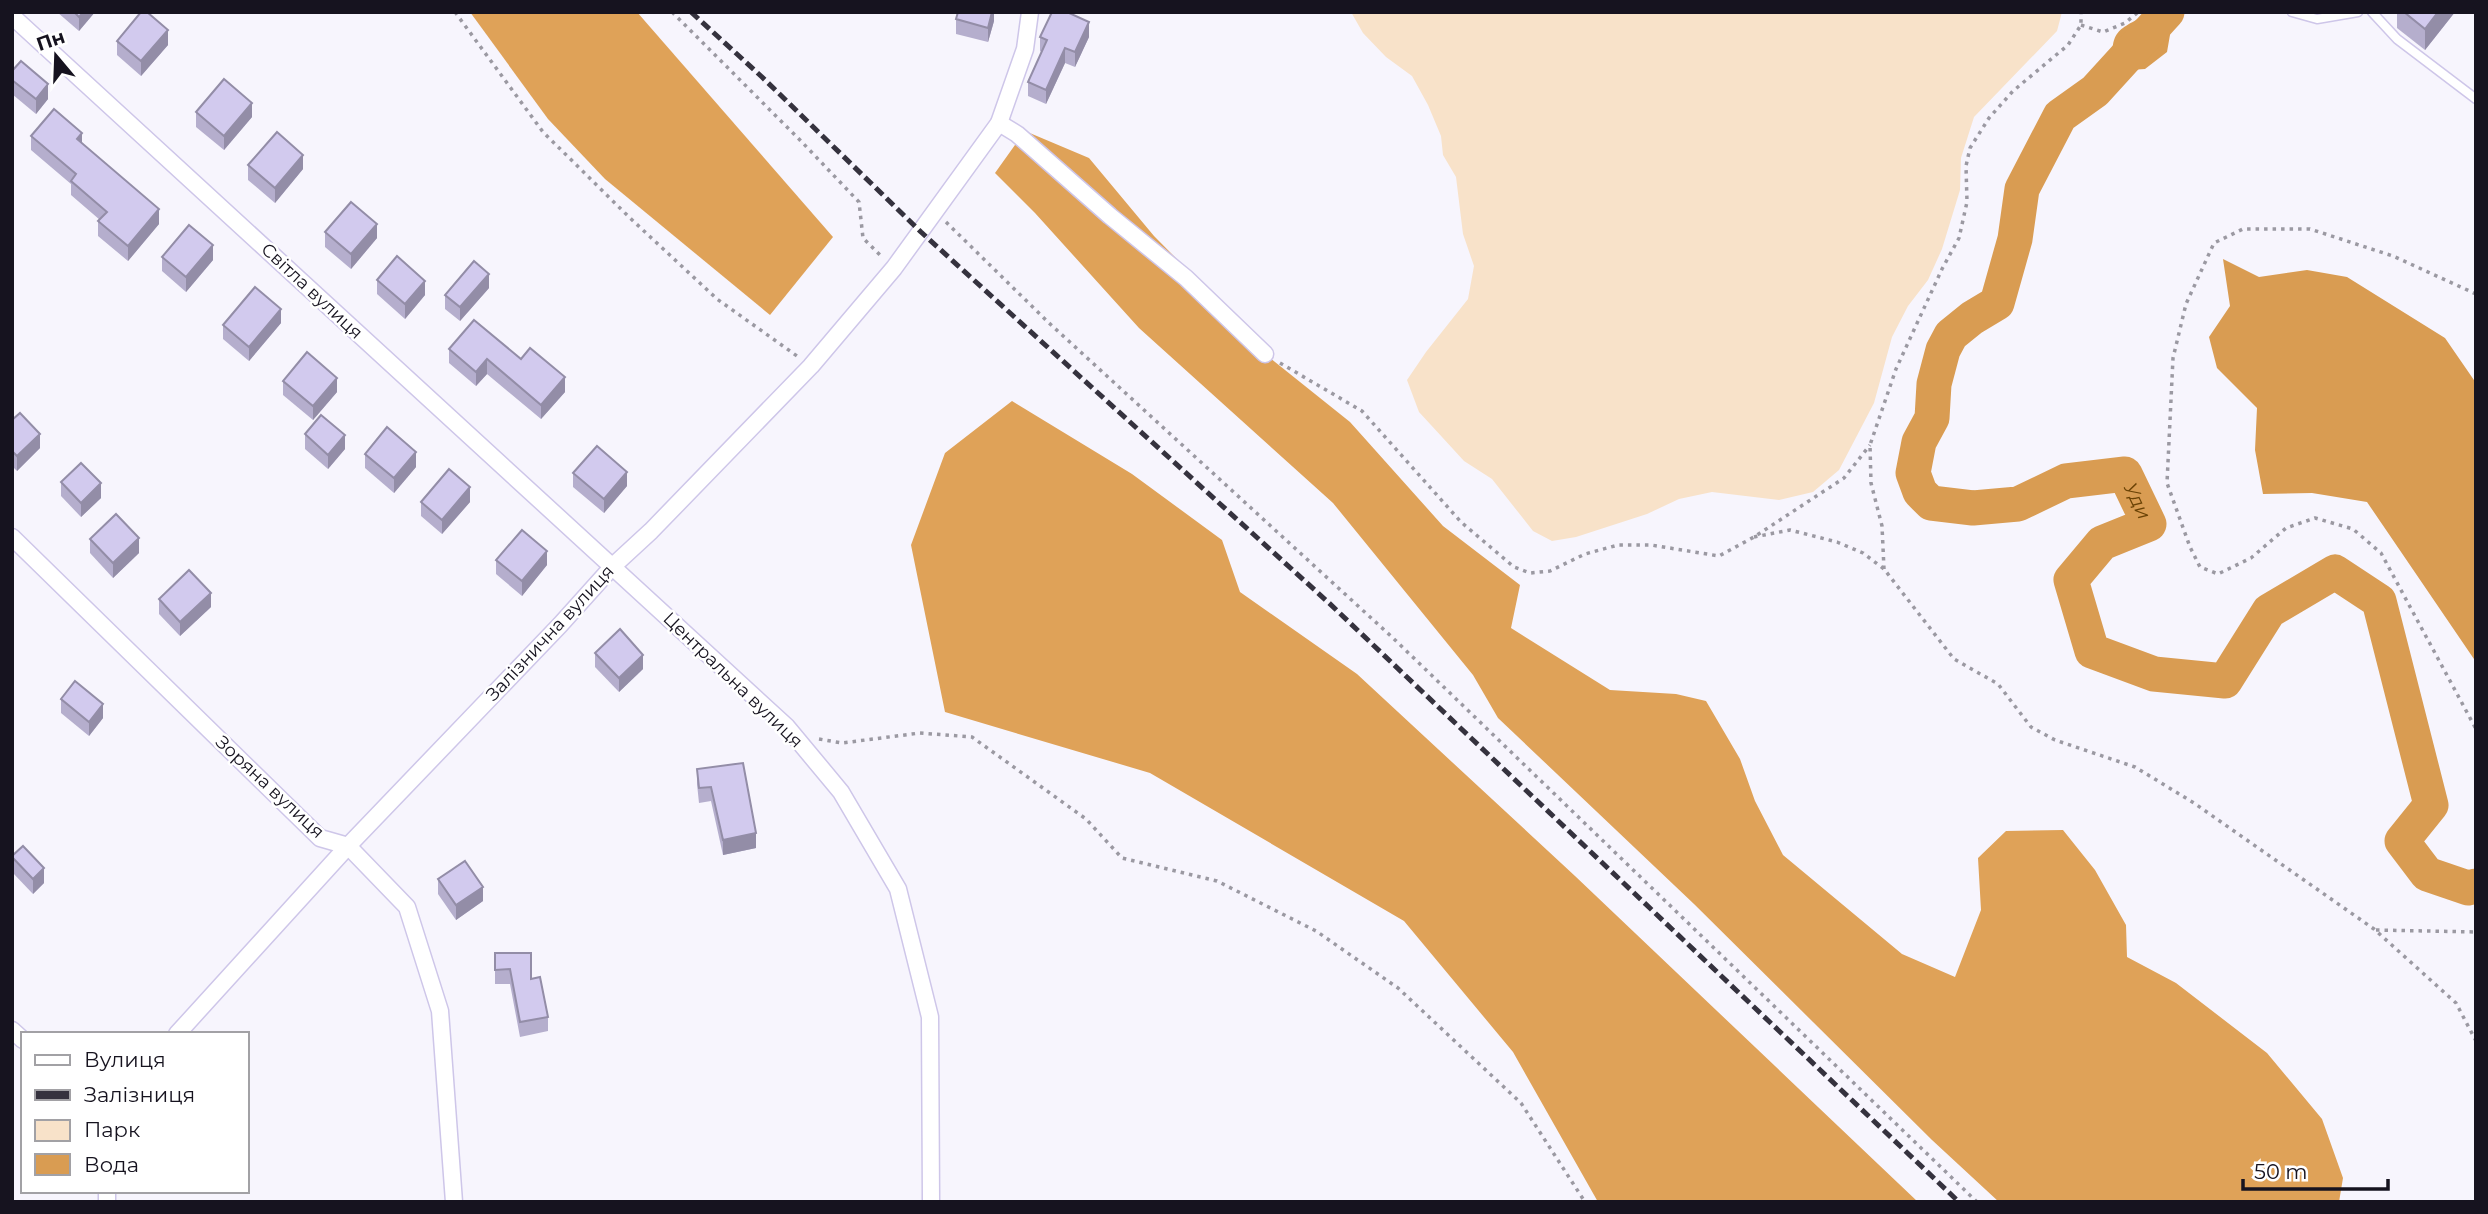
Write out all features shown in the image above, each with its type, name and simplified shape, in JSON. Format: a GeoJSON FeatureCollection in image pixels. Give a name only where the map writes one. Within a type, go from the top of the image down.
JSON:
{"type":"FeatureCollection","features":[{"type":"Feature","properties":{"kind":"street","name":"Залізнична вулиця"},"geometry":{"type":"LineString","coordinates":[[179,1032],[348,846],[560,625],[612,566],[651,531],[811,366],[894,268],[999,122],[1025,49],[1030,12]]}},
{"type":"Feature","properties":{"kind":"street","name":"Світла вулиця"},"geometry":{"type":"LineString","coordinates":[[12,16],[612,566]]}},
{"type":"Feature","properties":{"kind":"street"},"geometry":{"type":"LineString","coordinates":[[999,122],[1017,134],[1186,278],[1265,354]]}},
{"type":"Feature","properties":{"kind":"street","name":"Зоряна вулиця"},"geometry":{"type":"LineString","coordinates":[[12,537],[320,838],[348,846],[407,907],[440,1011],[454,1202]]}},
{"type":"Feature","properties":{"kind":"street","name":"Центральна вулиця"},"geometry":{"type":"LineString","coordinates":[[612,566],[787,727],[841,792],[898,889],[930,1017],[931,1202]]}},
{"type":"Feature","properties":{"kind":"lane"},"geometry":{"type":"LineString","coordinates":[[2292,12],[2317,19],[2358,12]]}},
{"type":"Feature","properties":{"kind":"lane"},"geometry":{"type":"LineString","coordinates":[[2372,12],[2396,39],[2476,99]]}},
{"type":"Feature","properties":{"kind":"path"},"geometry":{"type":"LineString","coordinates":[[455,12],[543,132],[717,299],[811,366]]}},
{"type":"Feature","properties":{"kind":"path"},"geometry":{"type":"LineString","coordinates":[[672,12],[859,202],[863,238],[894,268]]}},
{"type":"Feature","properties":{"kind":"path"},"geometry":{"type":"LineString","coordinates":[[1265,354],[1362,411],[1461,522],[1514,567],[1530,573],[1549,571],[1585,554],[1618,545],[1651,545],[1719,556],[1754,537],[1844,478],[1870,445],[1896,369],[1959,238],[1967,202],[1966,166],[1970,148],[1989,118],[2013,91],[2068,45],[2081,26],[2081,12]]}},
{"type":"Feature","properties":{"kind":"path"},"geometry":{"type":"LineString","coordinates":[[2081,26],[2103,32],[2125,23],[2138,12]]}},
{"type":"Feature","properties":{"kind":"path"},"geometry":{"type":"LineString","coordinates":[[934,211],[1049,323],[1393,638],[1977,1202]]}},
{"type":"Feature","properties":{"kind":"path"},"geometry":{"type":"LineString","coordinates":[[2476,294],[2393,256],[2310,229],[2243,229],[2214,243],[2186,304],[2173,358],[2167,483],[2200,567],[2218,574],[2251,558],[2286,528],[2315,518],[2353,529],[2381,553],[2476,729]]}},
{"type":"Feature","properties":{"kind":"path"},"geometry":{"type":"LineString","coordinates":[[1870,445],[1871,483],[1882,526],[1884,569]]}},
{"type":"Feature","properties":{"kind":"path"},"geometry":{"type":"LineString","coordinates":[[1754,537],[1790,530],[1837,542],[1863,554],[1884,569],[1954,659],[1998,684],[2031,727],[2055,740],[2135,767],[2194,803],[2374,929],[2456,1003],[2476,1041]]}},
{"type":"Feature","properties":{"kind":"path"},"geometry":{"type":"LineString","coordinates":[[787,727],[798,735],[842,743],[920,733],[972,737],[1086,819],[1122,858],[1217,881],[1316,931],[1398,988],[1521,1103],[1585,1202]]}},
{"type":"Feature","properties":{"kind":"path"},"geometry":{"type":"LineString","coordinates":[[2374,929],[2476,932]]}},
{"type":"Feature","properties":{"kind":"green space"},"geometry":{"type":"Polygon","coordinates":[[[1351,12],[2062,12],[2057,31],[1974,117],[1961,158],[1960,190],[1942,249],[1928,280],[1908,306],[1892,337],[1874,403],[1839,470],[1813,492],[1779,500],[1712,492],[1679,499],[1647,514],[1576,537],[1552,541],[1533,531],[1492,479],[1464,461],[1419,412],[1407,380],[1468,299],[1474,266],[1463,234],[1456,177],[1443,155],[1441,136],[1428,105],[1412,76],[1386,57],[1363,33],[1351,12]]]}},
{"type":"Feature","properties":{"kind":"shaded area"},"geometry":{"type":"Polygon","coordinates":[[[470,12],[637,12],[833,237],[770,315],[605,179],[548,119],[470,12]]]}},
{"type":"Feature","properties":{"kind":"shaded area"},"geometry":{"type":"Polygon","coordinates":[[[1025,131],[1089,158],[1154,236],[1256,339],[1265,354],[1350,422],[1443,526],[1520,585],[1511,628],[1610,690],[1676,694],[1706,701],[1740,759],[1755,801],[1783,855],[1902,954],[1955,977],[1981,910],[1978,858],[2006,831],[2063,830],[2095,870],[2126,925],[2127,957],[2176,983],[2267,1053],[2322,1119],[2343,1178],[2339,1202],[1999,1202],[1932,1140],[1694,904],[1498,718],[1473,675],[1333,503],[1139,328],[995,173],[1025,131]]]}},
{"type":"Feature","properties":{"kind":"shaded area"},"geometry":{"type":"Polygon","coordinates":[[[1012,401],[1132,474],[1222,540],[1240,592],[1357,674],[1575,876],[1918,1202],[1598,1202],[1513,1052],[1404,921],[1150,773],[945,712],[911,545],[945,453],[1012,401]]]}},
{"type":"Feature","properties":{"kind":"water"},"geometry":{"type":"Polygon","coordinates":[[[2151,12],[2174,12],[2167,52],[2145,69],[2114,71],[2113,47],[2118,33],[2151,12]]]}},
{"type":"Feature","properties":{"kind":"water"},"geometry":{"type":"Polygon","coordinates":[[[2223,259],[2259,277],[2307,270],[2347,277],[2445,338],[2476,383],[2476,662],[2367,502],[2312,493],[2263,494],[2255,450],[2257,408],[2217,368],[2209,337],[2230,306],[2223,259]]]}},
{"type":"Feature","properties":{"kind":"building"},"geometry":{"type":"Polygon","coordinates":[[[141,12],[147,12],[168,30],[141,61],[117,41],[141,12]]]}},
{"type":"Feature","properties":{"kind":"building"},"geometry":{"type":"Polygon","coordinates":[[[958,12],[992,12],[988,28],[956,19],[958,12]]]}},
{"type":"Feature","properties":{"kind":"building"},"geometry":{"type":"Polygon","coordinates":[[[1052,12],[1067,12],[1089,22],[1075,52],[1065,48],[1046,90],[1028,82],[1047,40],[1040,37],[1052,12]]]}},
{"type":"Feature","properties":{"kind":"building"},"geometry":{"type":"Polygon","coordinates":[[[2404,12],[2438,12],[2425,29],[2404,12]]]}},
{"type":"Feature","properties":{"kind":"building"},"geometry":{"type":"Polygon","coordinates":[[[21,61],[48,84],[36,99],[12,80],[12,71],[21,61]]]}},
{"type":"Feature","properties":{"kind":"building"},"geometry":{"type":"Polygon","coordinates":[[[224,79],[252,103],[224,136],[196,112],[224,79]]]}},
{"type":"Feature","properties":{"kind":"building"},"geometry":{"type":"Polygon","coordinates":[[[54,109],[82,133],[77,139],[159,209],[128,246],[98,221],[107,212],[71,181],[76,174],[31,136],[54,109]]]}},
{"type":"Feature","properties":{"kind":"building"},"geometry":{"type":"Polygon","coordinates":[[[277,132],[303,155],[275,188],[248,165],[277,132]]]}},
{"type":"Feature","properties":{"kind":"building"},"geometry":{"type":"Polygon","coordinates":[[[351,202],[377,224],[351,254],[325,232],[351,202]]]}},
{"type":"Feature","properties":{"kind":"building"},"geometry":{"type":"Polygon","coordinates":[[[189,225],[213,245],[186,277],[162,257],[189,225]]]}},
{"type":"Feature","properties":{"kind":"building"},"geometry":{"type":"Polygon","coordinates":[[[397,256],[425,281],[405,304],[377,280],[397,256]]]}},
{"type":"Feature","properties":{"kind":"building"},"geometry":{"type":"Polygon","coordinates":[[[474,261],[489,274],[460,307],[445,295],[474,261]]]}},
{"type":"Feature","properties":{"kind":"building"},"geometry":{"type":"Polygon","coordinates":[[[255,287],[281,309],[249,347],[223,325],[255,287]]]}},
{"type":"Feature","properties":{"kind":"building"},"geometry":{"type":"Polygon","coordinates":[[[474,320],[521,359],[530,348],[565,377],[541,405],[487,359],[476,372],[449,349],[474,320]]]}},
{"type":"Feature","properties":{"kind":"building"},"geometry":{"type":"Polygon","coordinates":[[[307,352],[337,378],[313,406],[283,381],[307,352]]]}},
{"type":"Feature","properties":{"kind":"building"},"geometry":{"type":"Polygon","coordinates":[[[20,413],[40,434],[17,456],[12,451],[12,420],[20,413]]]}},
{"type":"Feature","properties":{"kind":"building"},"geometry":{"type":"Polygon","coordinates":[[[321,415],[345,435],[328,455],[305,434],[321,415]]]}},
{"type":"Feature","properties":{"kind":"building"},"geometry":{"type":"Polygon","coordinates":[[[387,427],[416,452],[394,478],[365,454],[387,427]]]}},
{"type":"Feature","properties":{"kind":"building"},"geometry":{"type":"Polygon","coordinates":[[[597,446],[627,472],[604,499],[573,473],[597,446]]]}},
{"type":"Feature","properties":{"kind":"building"},"geometry":{"type":"Polygon","coordinates":[[[81,463],[101,483],[81,503],[61,482],[81,463]]]}},
{"type":"Feature","properties":{"kind":"building"},"geometry":{"type":"Polygon","coordinates":[[[449,469],[470,487],[442,520],[421,502],[449,469]]]}},
{"type":"Feature","properties":{"kind":"building"},"geometry":{"type":"Polygon","coordinates":[[[116,514],[139,538],[113,563],[90,539],[116,514]]]}},
{"type":"Feature","properties":{"kind":"building"},"geometry":{"type":"Polygon","coordinates":[[[522,530],[547,551],[522,581],[496,560],[522,530]]]}},
{"type":"Feature","properties":{"kind":"building"},"geometry":{"type":"Polygon","coordinates":[[[189,570],[211,593],[180,622],[159,599],[189,570]]]}},
{"type":"Feature","properties":{"kind":"building"},"geometry":{"type":"Polygon","coordinates":[[[620,629],[643,655],[619,678],[595,653],[620,629]]]}},
{"type":"Feature","properties":{"kind":"building"},"geometry":{"type":"Polygon","coordinates":[[[75,681],[103,704],[89,722],[61,699],[75,681]]]}},
{"type":"Feature","properties":{"kind":"building"},"geometry":{"type":"Polygon","coordinates":[[[743,763],[756,833],[723,840],[711,787],[699,788],[697,769],[743,763]]]}},
{"type":"Feature","properties":{"kind":"building"},"geometry":{"type":"Polygon","coordinates":[[[23,846],[44,868],[33,879],[12,857],[23,846]]]}},
{"type":"Feature","properties":{"kind":"building"},"geometry":{"type":"Polygon","coordinates":[[[465,861],[483,887],[456,905],[438,879],[465,861]]]}},
{"type":"Feature","properties":{"kind":"building"},"geometry":{"type":"Polygon","coordinates":[[[495,953],[531,953],[531,979],[540,977],[548,1017],[520,1022],[510,969],[495,970],[495,953]]]}},
{"type":"Feature","properties":{"kind":"waterway","name":"Уди"},"geometry":{"type":"LineString","coordinates":[[2167,12],[2095,91],[2060,116],[2022,189],[2015,239],[1997,303],[1951,335],[1943,350],[1934,384],[1932,418],[1919,442],[1913,473],[1920,492],[1931,503],[1973,508],[2018,504],[2066,481],[2125,474],[2149,524],[2102,543],[2071,580],[2092,651],[2154,674],[2225,681],[2269,611],[2335,572],[2379,601],[2431,805],[2402,841],[2427,874],[2468,888],[2476,886]]}},
{"type":"Feature","properties":{"kind":"railway"},"geometry":{"type":"LineString","coordinates":[[691,12],[762,77],[921,232],[1329,603],[1959,1202]]}}]}
